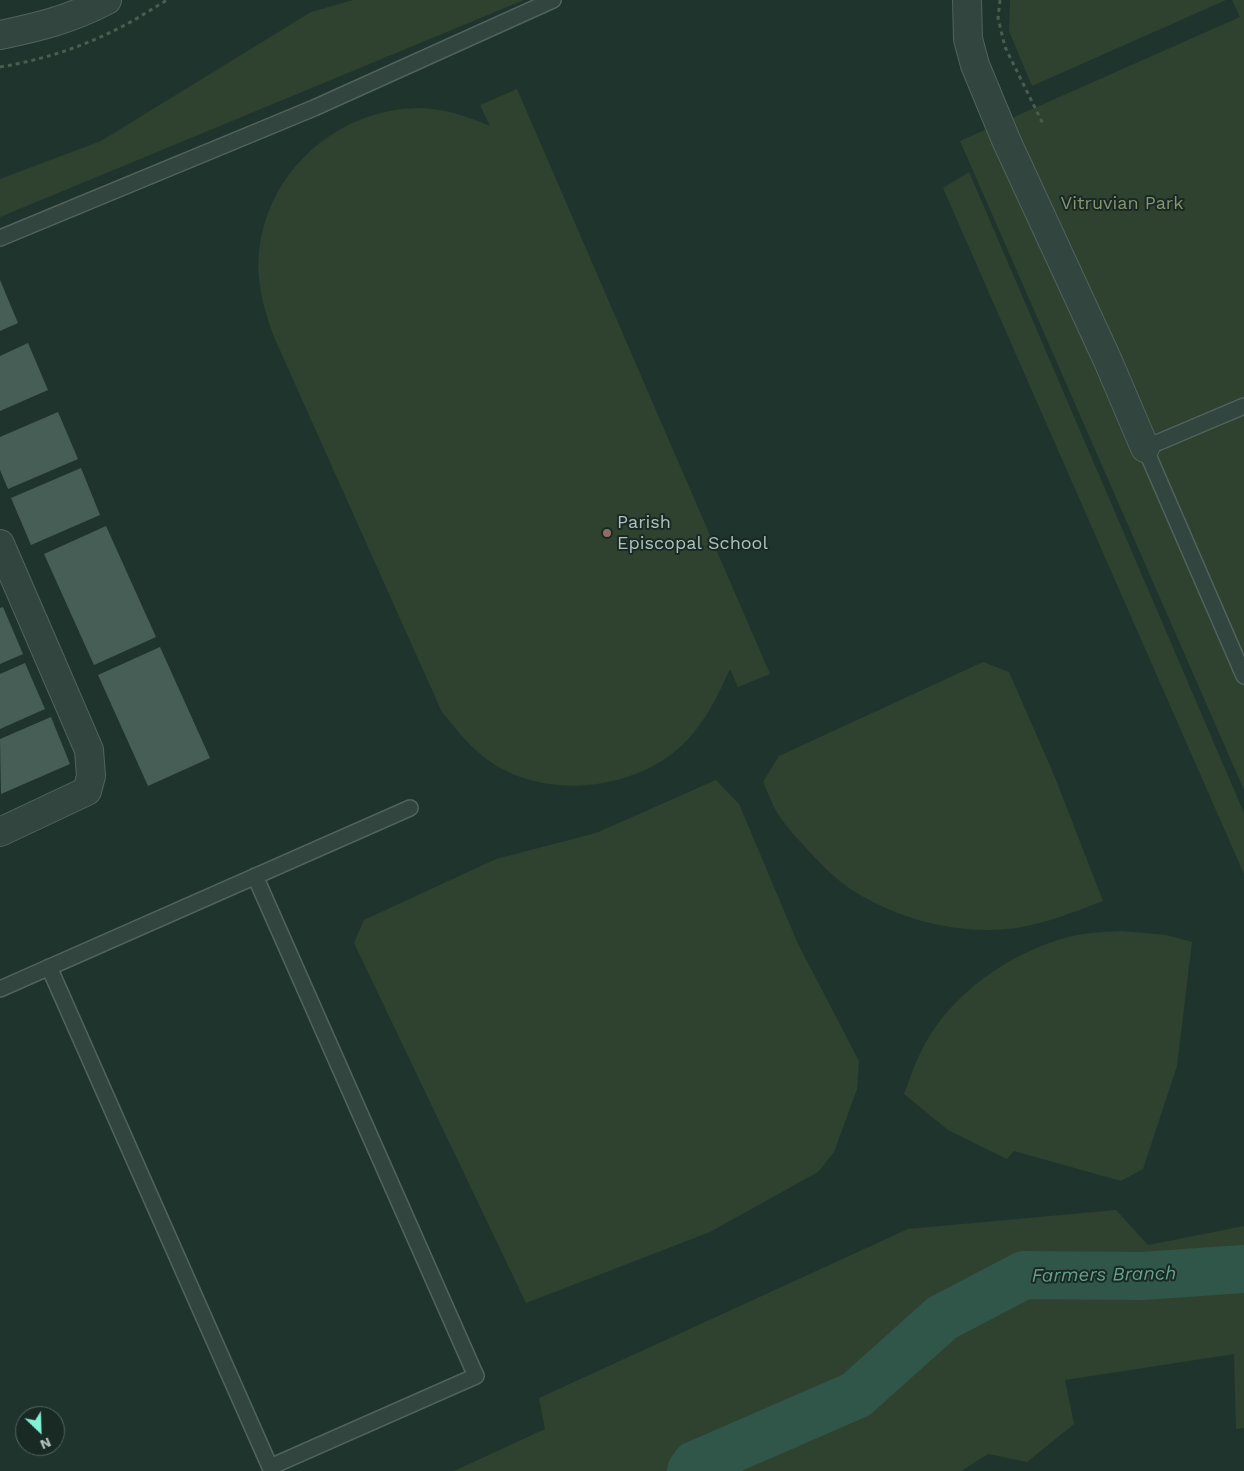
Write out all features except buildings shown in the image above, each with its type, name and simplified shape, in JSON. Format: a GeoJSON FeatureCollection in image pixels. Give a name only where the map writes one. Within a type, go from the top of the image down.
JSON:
{"type":"FeatureCollection","features":[{"type":"Feature","properties":{"kind":"street"},"geometry":{"type":"LineString","coordinates":[[0,35],[43,27],[90,9],[107,0]]}},
{"type":"Feature","properties":{"kind":"street"},"geometry":{"type":"LineString","coordinates":[[967,0],[968,39],[975,65],[1006,140],[1108,361],[1145,448]]}},
{"type":"Feature","properties":{"kind":"street"},"geometry":{"type":"LineString","coordinates":[[0,544],[89,750],[91,776],[87,792],[0,832]]}},
{"type":"Feature","properties":{"kind":"lane"},"geometry":{"type":"LineString","coordinates":[[0,238],[314,108],[553,0]]}},
{"type":"Feature","properties":{"kind":"lane"},"geometry":{"type":"LineString","coordinates":[[1244,406],[1145,448],[1244,676]]}},
{"type":"Feature","properties":{"kind":"lane"},"geometry":{"type":"LineString","coordinates":[[0,989],[410,808]]}},
{"type":"Feature","properties":{"kind":"lane"},"geometry":{"type":"LineString","coordinates":[[49,968],[270,1467],[476,1376],[255,876]]}},
{"type":"Feature","properties":{"kind":"path"},"geometry":{"type":"LineString","coordinates":[[1000,0],[998,18],[1005,47],[1043,124]]}},
{"type":"Feature","properties":{"kind":"green space"},"geometry":{"type":"Polygon","coordinates":[[[353,0],[524,0],[0,217],[0,179],[101,141],[311,12],[353,0]]]}},
{"type":"Feature","properties":{"kind":"green space"},"geometry":{"type":"Polygon","coordinates":[[[1010,0],[1226,0],[1032,86],[1009,31],[1010,0]]]}},
{"type":"Feature","properties":{"kind":"green space","name":"Vitruvian Park"},"geometry":{"type":"Polygon","coordinates":[[[1232,0],[1244,0],[1244,790],[960,141],[1240,17],[1232,0]]]}},
{"type":"Feature","properties":{"kind":"green space"},"geometry":{"type":"Polygon","coordinates":[[[517,89],[770,674],[738,687],[730,669],[700,725],[673,753],[653,766],[630,776],[606,782],[581,785],[556,785],[532,780],[509,772],[488,760],[475,749],[441,710],[274,337],[261,293],[259,278],[260,245],[268,213],[282,185],[302,160],[326,139],[353,123],[384,112],[417,108],[436,109],[454,113],[490,126],[480,105],[517,89]]]}},
{"type":"Feature","properties":{"kind":"green space"},"geometry":{"type":"Polygon","coordinates":[[[969,172],[1244,813],[1244,874],[943,188],[969,172]]]}},
{"type":"Feature","properties":{"kind":"green space"},"geometry":{"type":"Polygon","coordinates":[[[983,662],[1009,672],[1054,775],[1103,901],[1039,923],[994,930],[951,927],[929,923],[887,908],[849,888],[826,869],[789,829],[774,807],[763,782],[779,756],[983,662]]]}},
{"type":"Feature","properties":{"kind":"green space"},"geometry":{"type":"Polygon","coordinates":[[[716,780],[739,804],[798,944],[859,1061],[857,1089],[834,1152],[818,1172],[710,1232],[526,1303],[354,943],[364,920],[496,859],[596,833],[716,780]]]}},
{"type":"Feature","properties":{"kind":"green space"},"geometry":{"type":"Polygon","coordinates":[[[1122,931],[1166,935],[1192,942],[1177,1066],[1143,1169],[1121,1181],[1014,1151],[1007,1159],[948,1130],[904,1094],[916,1062],[929,1037],[942,1018],[975,985],[1015,958],[1036,948],[1082,934],[1122,931]]]}},
{"type":"Feature","properties":{"kind":"green space"},"geometry":{"type":"Polygon","coordinates":[[[1116,1210],[1148,1245],[1244,1226],[1244,1428],[1236,1429],[1234,1354],[1065,1380],[1074,1424],[1027,1462],[988,1454],[961,1471],[454,1471],[545,1429],[539,1398],[908,1229],[1116,1210]]]}},
{"type":"Feature","properties":{"kind":"waterway","name":"Farmers Branch"},"geometry":{"type":"LineString","coordinates":[[691,1471],[695,1465],[856,1395],[942,1318],[1024,1275],[1142,1276],[1244,1269]]}},
{"type":"Feature","properties":{"kind":"place","name":"Parish Episcopal School"},"geometry":{"type":"Point","coordinates":[607,533]}}]}
